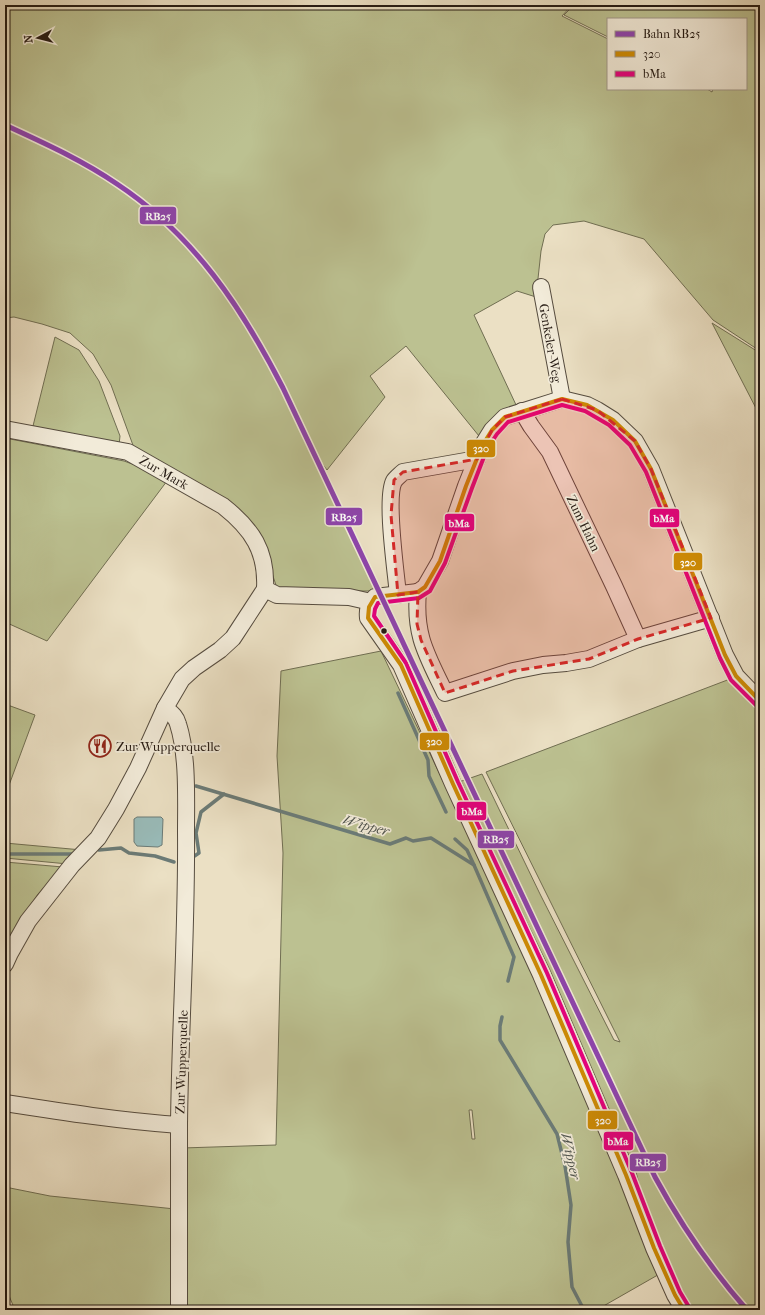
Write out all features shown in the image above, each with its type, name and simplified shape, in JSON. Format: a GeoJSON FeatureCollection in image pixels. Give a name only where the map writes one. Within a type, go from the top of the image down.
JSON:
{"type":"FeatureCollection","features":[{"type":"Feature","properties":{"kind":"street","name":"Genkeler-Weg"},"geometry":{"type":"LineString","coordinates":[[541,287],[562,399]]}},
{"type":"Feature","properties":{"kind":"street"},"geometry":{"type":"LineString","coordinates":[[684,1310],[675,1295],[654,1248],[626,1175],[541,975],[456,792],[400,665],[368,618],[367,610],[375,597],[418,592],[425,587],[440,561],[476,459],[492,430],[505,417],[562,399],[587,405],[597,410],[613,420],[635,441],[651,468],[726,655],[736,676],[752,694],[760,700]]}},
{"type":"Feature","properties":{"kind":"street","name":"Zum Hahn"},"geometry":{"type":"LineString","coordinates":[[522,411],[550,452],[638,640]]}},
{"type":"Feature","properties":{"kind":"street","name":"Zur Mark"},"geometry":{"type":"LineString","coordinates":[[5,429],[128,452],[223,506],[248,528],[256,543],[264,563],[266,589]]}},
{"type":"Feature","properties":{"kind":"street"},"geometry":{"type":"LineString","coordinates":[[398,595],[390,495],[394,480],[402,472],[476,459]]}},
{"type":"Feature","properties":{"kind":"street"},"geometry":{"type":"LineString","coordinates":[[5,964],[28,922],[72,865],[98,838],[116,809],[138,768],[165,708],[182,679],[194,668],[220,650],[233,638],[266,589],[277,595],[349,597],[371,602]]}},
{"type":"Feature","properties":{"kind":"street"},"geometry":{"type":"LineString","coordinates":[[418,592],[417,624],[421,640],[445,693],[513,671],[589,658],[638,640],[711,618]]}},
{"type":"Feature","properties":{"kind":"street","name":"Zur Wupperquelle"},"geometry":{"type":"LineString","coordinates":[[5,1103],[56,1111],[179,1125],[186,865],[186,796],[184,763],[178,723],[173,714],[165,708]]}},
{"type":"Feature","properties":{"kind":"street"},"geometry":{"type":"LineString","coordinates":[[179,1125],[179,1310]]}},
{"type":"Feature","properties":{"kind":"highlighted area"},"geometry":{"type":"Polygon","coordinates":[[[562,399],[597,410],[635,441],[651,469],[711,618],[638,639],[589,659],[513,671],[445,693],[421,640],[417,624],[418,592],[398,595],[391,515],[394,480],[403,472],[477,459],[492,430],[505,417],[562,399]]]}},
{"type":"Feature","properties":{"kind":"green space"},"geometry":{"type":"Polygon","coordinates":[[[5,5],[572,5],[562,16],[607,38],[607,90],[709,90],[712,92],[713,90],[747,90],[747,18],[607,18],[607,36],[564,15],[574,5],[760,5],[760,351],[713,320],[644,239],[584,221],[553,225],[545,234],[541,251],[536,297],[517,291],[474,315],[517,407],[479,436],[406,346],[370,376],[385,397],[327,470],[304,440],[376,591],[282,591],[277,588],[258,535],[134,448],[111,385],[93,354],[70,333],[14,317],[5,318],[5,5]]]}},
{"type":"Feature","properties":{"kind":"green space"},"geometry":{"type":"Polygon","coordinates":[[[712,323],[760,353],[760,416],[712,323]]]}},
{"type":"Feature","properties":{"kind":"green space"},"geometry":{"type":"Polygon","coordinates":[[[55,337],[79,350],[99,381],[120,436],[119,445],[33,426],[55,337]]]}},
{"type":"Feature","properties":{"kind":"green space"},"geometry":{"type":"Polygon","coordinates":[[[5,438],[124,461],[143,468],[167,481],[47,641],[5,622],[5,438]]]}},
{"type":"Feature","properties":{"kind":"green space"},"geometry":{"type":"Polygon","coordinates":[[[381,651],[540,984],[663,1272],[600,1308],[601,1310],[181,1310],[182,1148],[276,1145],[283,853],[277,756],[281,671],[381,651]],[[469,1110],[472,1139],[475,1139],[472,1110],[469,1110]]]}},
{"type":"Feature","properties":{"kind":"green space"},"geometry":{"type":"Polygon","coordinates":[[[730,679],[749,701],[760,710],[760,1310],[684,1310],[655,1247],[636,1172],[550,970],[459,782],[482,774],[540,894],[614,1040],[620,1042],[486,772],[730,679]]]}},
{"type":"Feature","properties":{"kind":"green space"},"geometry":{"type":"Polygon","coordinates":[[[5,704],[35,715],[5,796],[5,704]]]}},
{"type":"Feature","properties":{"kind":"green space"},"geometry":{"type":"Polygon","coordinates":[[[5,843],[82,850],[68,864],[5,858],[5,843]]]}},
{"type":"Feature","properties":{"kind":"green space"},"geometry":{"type":"Polygon","coordinates":[[[5,862],[63,867],[38,894],[5,944],[5,862]]]}},
{"type":"Feature","properties":{"kind":"green space"},"geometry":{"type":"Polygon","coordinates":[[[5,1187],[50,1196],[175,1209],[175,1310],[15,1310],[7,1291],[5,1291],[5,1187]]]}},
{"type":"Feature","properties":{"kind":"water"},"geometry":{"type":"Polygon","coordinates":[[[137,817],[161,817],[163,819],[162,845],[158,847],[137,846],[134,842],[134,819],[137,817]]]}},
{"type":"Feature","properties":{"kind":"waterway"},"geometry":{"type":"LineString","coordinates":[[398,693],[428,760],[429,776],[446,812]]}},
{"type":"Feature","properties":{"kind":"waterway","name":"Wipper"},"geometry":{"type":"LineString","coordinates":[[127,745],[137,750]]}},
{"type":"Feature","properties":{"kind":"waterway","name":"Wipper"},"geometry":{"type":"LineString","coordinates":[[196,786],[390,844],[406,838],[413,841],[431,838],[474,865],[514,957],[508,981]]}},
{"type":"Feature","properties":{"kind":"waterway"},"geometry":{"type":"LineString","coordinates":[[193,857],[199,853],[196,833],[201,812],[224,794]]}},
{"type":"Feature","properties":{"kind":"waterway"},"geometry":{"type":"LineString","coordinates":[[455,839],[467,850],[474,865]]}},
{"type":"Feature","properties":{"kind":"waterway"},"geometry":{"type":"LineString","coordinates":[[99,850],[121,848],[129,853],[155,856],[174,862]]}},
{"type":"Feature","properties":{"kind":"waterway"},"geometry":{"type":"LineString","coordinates":[[5,854],[74,854]]}},
{"type":"Feature","properties":{"kind":"waterway","name":"Wipper"},"geometry":{"type":"LineString","coordinates":[[502,1017],[500,1026],[500,1040],[557,1134],[565,1166],[571,1205],[568,1242],[572,1287],[584,1310]]}},
{"type":"Feature","properties":{"kind":"rail line","name":"RB25"},"geometry":{"type":"LineString","coordinates":[[5,125],[90,167],[145,204],[170,226],[193,250],[214,275],[251,330],[283,388],[655,1177],[697,1246],[721,1279],[747,1310]]}},
{"type":"Feature","properties":{"kind":"transit line","name":"320"},"geometry":{"type":"LineString","coordinates":[[418,592],[425,587],[440,561],[466,486],[482,446],[492,430],[505,417],[562,399],[587,405],[613,420],[635,441],[651,469],[725,655],[736,676],[760,701]]}},
{"type":"Feature","properties":{"kind":"transit line","name":"bMa"},"geometry":{"type":"LineString","coordinates":[[689,1307],[680,1292],[660,1246],[632,1173],[547,973],[458,782],[406,663],[374,616],[375,609],[378,603],[419,598],[430,591],[445,563],[487,449],[497,434],[508,422],[562,405],[585,411],[609,425],[630,445],[646,472],[720,658],[731,680],[756,705]]}},
{"type":"Feature","properties":{"kind":"transit line","name":"320"},"geometry":{"type":"LineString","coordinates":[[418,592],[375,597],[369,607],[368,618],[401,665],[453,784],[541,975],[626,1175],[654,1248],[675,1295],[684,1310]]}},
{"type":"Feature","properties":{"kind":"place","name":"Zur Wupperquelle"},"geometry":{"type":"Point","coordinates":[100,746]}}]}
